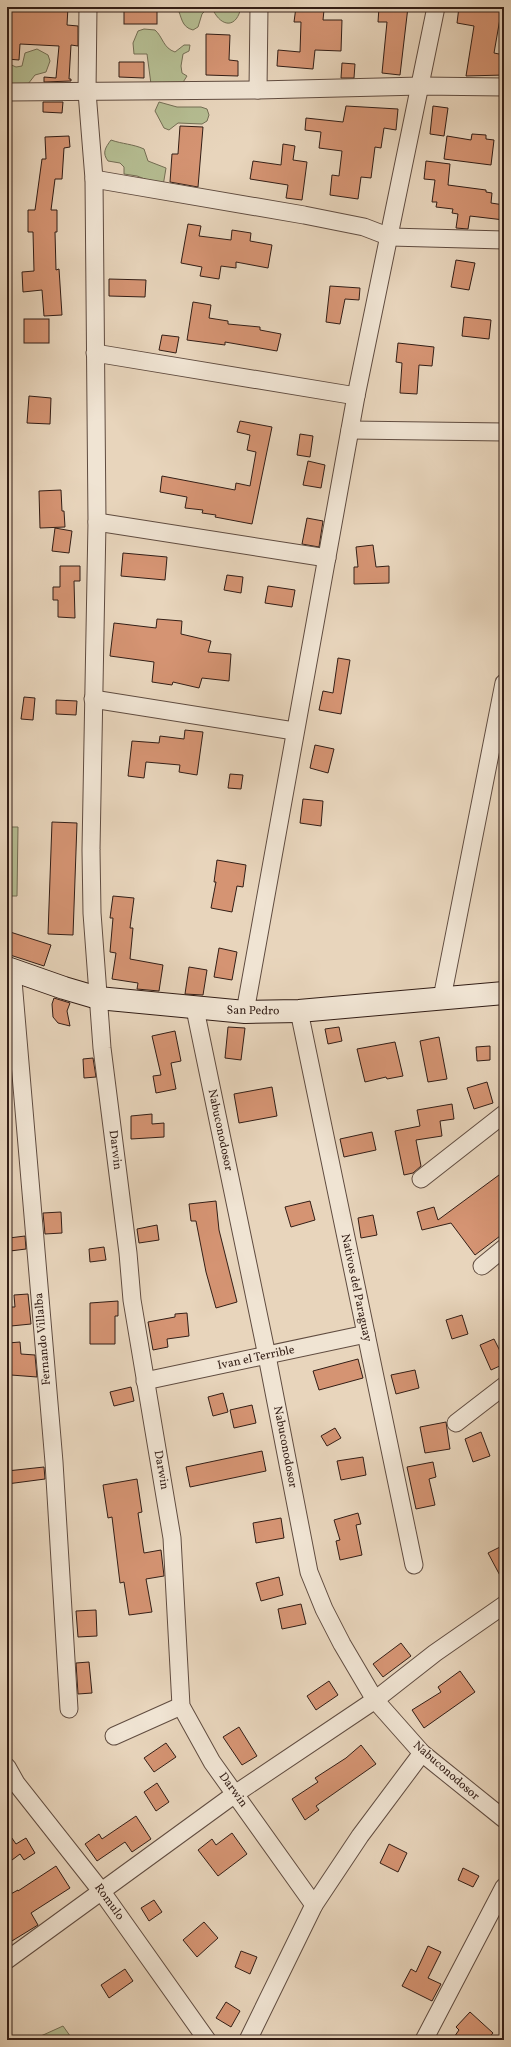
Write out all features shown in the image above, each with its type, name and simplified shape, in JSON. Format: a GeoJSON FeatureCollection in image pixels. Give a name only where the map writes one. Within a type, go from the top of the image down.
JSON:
{"type":"FeatureCollection","features":[{"type":"Feature","properties":{"kind":"main road","name":"San Pedro"},"geometry":{"type":"LineString","coordinates":[[10,968],[64,988],[98,998],[195,1009],[244,1012],[299,1011],[504,993]]}},
{"type":"Feature","properties":{"kind":"street","name":"Darwin"},"geometry":{"type":"LineString","coordinates":[[88,7],[88,92],[94,179],[97,522],[90,850],[102,1048],[128,1253],[132,1300],[172,1538],[181,1706],[212,1762],[314,1905]]}},
{"type":"Feature","properties":{"kind":"street"},"geometry":{"type":"LineString","coordinates":[[258,90],[259,7]]}},
{"type":"Feature","properties":{"kind":"street"},"geometry":{"type":"LineString","coordinates":[[244,1012],[356,396],[390,237],[436,7]]}},
{"type":"Feature","properties":{"kind":"street"},"geometry":{"type":"LineString","coordinates":[[7,92],[258,90],[421,86],[504,87]]}},
{"type":"Feature","properties":{"kind":"street"},"geometry":{"type":"LineString","coordinates":[[94,179],[304,215],[364,227],[390,237],[504,240]]}},
{"type":"Feature","properties":{"kind":"street"},"geometry":{"type":"LineString","coordinates":[[95,353],[356,396]]}},
{"type":"Feature","properties":{"kind":"street"},"geometry":{"type":"LineString","coordinates":[[350,430],[504,432]]}},
{"type":"Feature","properties":{"kind":"street"},"geometry":{"type":"LineString","coordinates":[[97,522],[327,558]]}},
{"type":"Feature","properties":{"kind":"street"},"geometry":{"type":"LineString","coordinates":[[442,998],[497,754],[504,683]]}},
{"type":"Feature","properties":{"kind":"street"},"geometry":{"type":"LineString","coordinates":[[93,699],[294,731]]}},
{"type":"Feature","properties":{"kind":"street","name":"Fernando Villalba"},"geometry":{"type":"LineString","coordinates":[[10,968],[54,1462],[69,1709]]}},
{"type":"Feature","properties":{"kind":"street","name":"Nabuconodosor"},"geometry":{"type":"LineString","coordinates":[[195,1009],[267,1356],[309,1572],[324,1610],[375,1700],[422,1753],[504,1819]]}},
{"type":"Feature","properties":{"kind":"street","name":"Nativos del Paraguay"},"geometry":{"type":"LineString","coordinates":[[299,1011],[414,1565]]}},
{"type":"Feature","properties":{"kind":"street"},"geometry":{"type":"LineString","coordinates":[[421,1178],[504,1114]]}},
{"type":"Feature","properties":{"kind":"street"},"geometry":{"type":"LineString","coordinates":[[482,1266],[504,1248]]}},
{"type":"Feature","properties":{"kind":"street","name":"Ivan el Terrible"},"geometry":{"type":"LineString","coordinates":[[145,1381],[366,1334]]}},
{"type":"Feature","properties":{"kind":"street"},"geometry":{"type":"LineString","coordinates":[[456,1423],[504,1386]]}},
{"type":"Feature","properties":{"kind":"street"},"geometry":{"type":"LineString","coordinates":[[7,1960],[235,1794],[375,1700],[435,1653],[504,1605]]}},
{"type":"Feature","properties":{"kind":"street"},"geometry":{"type":"LineString","coordinates":[[114,1736],[181,1706]]}},
{"type":"Feature","properties":{"kind":"street"},"geometry":{"type":"LineString","coordinates":[[248,2040],[314,1905],[360,1836],[422,1753]]}},
{"type":"Feature","properties":{"kind":"street","name":"Romulo"},"geometry":{"type":"LineString","coordinates":[[7,1767],[16,1783],[102,1892],[207,2040]]}},
{"type":"Feature","properties":{"kind":"street"},"geometry":{"type":"LineString","coordinates":[[424,2040],[504,1887]]}},
{"type":"Feature","properties":{"kind":"green space"},"geometry":{"type":"Polygon","coordinates":[[[177,7],[241,7],[236,19],[229,23],[221,20],[213,10],[206,10],[202,14],[198,27],[193,30],[186,27],[177,7]]]}},
{"type":"Feature","properties":{"kind":"green space"},"geometry":{"type":"Polygon","coordinates":[[[144,29],[155,30],[168,48],[175,52],[184,45],[190,45],[189,51],[183,54],[181,66],[182,73],[187,76],[180,87],[151,84],[147,54],[134,54],[133,43],[138,31],[144,29]]]}},
{"type":"Feature","properties":{"kind":"green space"},"geometry":{"type":"Polygon","coordinates":[[[37,49],[48,55],[50,61],[46,72],[35,75],[28,84],[7,85],[7,63],[16,67],[22,66],[25,53],[37,49]]]}},
{"type":"Feature","properties":{"kind":"green space"},"geometry":{"type":"Polygon","coordinates":[[[159,102],[177,107],[201,107],[207,109],[209,115],[207,121],[202,124],[178,123],[169,130],[164,128],[155,111],[159,102]]]}},
{"type":"Feature","properties":{"kind":"green space"},"geometry":{"type":"Polygon","coordinates":[[[111,140],[144,149],[148,161],[166,168],[163,186],[137,176],[124,174],[124,167],[120,163],[108,161],[105,155],[105,150],[111,140]]]}},
{"type":"Feature","properties":{"kind":"green space"},"geometry":{"type":"Polygon","coordinates":[[[7,827],[18,827],[17,896],[7,896],[7,827]]]}},
{"type":"Feature","properties":{"kind":"green space"},"geometry":{"type":"Polygon","coordinates":[[[63,2026],[73,2040],[32,2040],[63,2026]]]}},
{"type":"Feature","properties":{"kind":"building"},"geometry":{"type":"Polygon","coordinates":[[[30,7],[68,7],[67,25],[78,26],[78,46],[71,45],[69,79],[71,79],[71,81],[44,82],[44,77],[56,78],[59,46],[20,44],[19,60],[7,59],[7,23],[9,23],[10,9],[26,10],[30,7]]]}},
{"type":"Feature","properties":{"kind":"building"},"geometry":{"type":"Polygon","coordinates":[[[124,7],[157,7],[157,24],[124,24],[124,7]]]}},
{"type":"Feature","properties":{"kind":"building"},"geometry":{"type":"Polygon","coordinates":[[[296,7],[324,10],[323,20],[342,20],[341,51],[315,50],[313,69],[277,66],[278,50],[300,52],[301,22],[294,22],[296,7]]]}},
{"type":"Feature","properties":{"kind":"building"},"geometry":{"type":"Polygon","coordinates":[[[379,7],[408,7],[400,75],[382,73],[387,22],[378,22],[379,7]]]}},
{"type":"Feature","properties":{"kind":"building"},"geometry":{"type":"Polygon","coordinates":[[[459,7],[502,7],[494,53],[504,55],[504,75],[466,76],[474,26],[457,23],[459,7]]]}},
{"type":"Feature","properties":{"kind":"building"},"geometry":{"type":"Polygon","coordinates":[[[206,34],[230,35],[229,60],[238,61],[238,76],[206,75],[206,34]]]}},
{"type":"Feature","properties":{"kind":"building"},"geometry":{"type":"Polygon","coordinates":[[[119,62],[144,62],[144,78],[119,77],[119,62]]]}},
{"type":"Feature","properties":{"kind":"building"},"geometry":{"type":"Polygon","coordinates":[[[342,63],[355,64],[354,78],[341,78],[342,63]]]}},
{"type":"Feature","properties":{"kind":"building"},"geometry":{"type":"Polygon","coordinates":[[[43,102],[63,102],[62,113],[43,112],[43,102]]]}},
{"type":"Feature","properties":{"kind":"building"},"geometry":{"type":"Polygon","coordinates":[[[346,106],[398,109],[396,130],[384,128],[381,148],[375,147],[371,178],[361,177],[358,199],[330,195],[332,175],[339,176],[342,151],[319,148],[321,132],[305,130],[306,118],[343,122],[346,106]]]}},
{"type":"Feature","properties":{"kind":"building"},"geometry":{"type":"Polygon","coordinates":[[[433,106],[448,108],[444,136],[430,134],[433,106]]]}},
{"type":"Feature","properties":{"kind":"building"},"geometry":{"type":"Polygon","coordinates":[[[180,126],[203,127],[198,187],[170,182],[172,154],[178,154],[180,126]]]}},
{"type":"Feature","properties":{"kind":"building"},"geometry":{"type":"Polygon","coordinates":[[[472,134],[486,135],[486,139],[494,140],[491,165],[444,159],[447,136],[471,140],[472,134]]]}},
{"type":"Feature","properties":{"kind":"building"},"geometry":{"type":"Polygon","coordinates":[[[69,136],[70,147],[64,148],[62,179],[55,179],[51,210],[57,210],[57,232],[55,232],[56,270],[59,269],[62,315],[44,316],[42,290],[23,292],[22,272],[34,271],[33,232],[28,232],[28,210],[35,210],[42,159],[46,159],[45,137],[69,136]]]}},
{"type":"Feature","properties":{"kind":"building"},"geometry":{"type":"Polygon","coordinates":[[[283,144],[295,146],[293,160],[307,162],[302,200],[286,198],[288,185],[250,179],[253,161],[281,165],[283,144]]]}},
{"type":"Feature","properties":{"kind":"building"},"geometry":{"type":"Polygon","coordinates":[[[426,161],[450,164],[448,185],[486,190],[486,192],[492,193],[491,203],[504,205],[504,220],[470,216],[468,229],[456,228],[458,214],[452,213],[453,209],[436,207],[437,202],[432,202],[435,180],[424,179],[426,161]]]}},
{"type":"Feature","properties":{"kind":"building"},"geometry":{"type":"Polygon","coordinates":[[[188,224],[201,226],[199,236],[231,240],[232,230],[251,233],[250,241],[272,245],[268,268],[236,262],[236,268],[221,266],[219,279],[200,276],[202,267],[181,263],[188,224]]]}},
{"type":"Feature","properties":{"kind":"building"},"geometry":{"type":"Polygon","coordinates":[[[456,260],[475,263],[469,290],[451,287],[456,260]]]}},
{"type":"Feature","properties":{"kind":"building"},"geometry":{"type":"Polygon","coordinates":[[[109,279],[146,280],[145,297],[109,296],[109,279]]]}},
{"type":"Feature","properties":{"kind":"building"},"geometry":{"type":"Polygon","coordinates":[[[330,286],[360,288],[359,300],[345,299],[340,324],[326,322],[330,286]]]}},
{"type":"Feature","properties":{"kind":"building"},"geometry":{"type":"Polygon","coordinates":[[[193,302],[211,305],[209,318],[228,321],[228,324],[260,327],[260,330],[281,334],[277,351],[225,342],[225,345],[187,340],[193,302]]]}},
{"type":"Feature","properties":{"kind":"building"},"geometry":{"type":"Polygon","coordinates":[[[464,317],[491,320],[489,339],[462,336],[464,317]]]}},
{"type":"Feature","properties":{"kind":"building"},"geometry":{"type":"Polygon","coordinates":[[[24,319],[49,319],[49,343],[24,343],[24,319]]]}},
{"type":"Feature","properties":{"kind":"building"},"geometry":{"type":"Polygon","coordinates":[[[162,335],[179,337],[176,353],[159,350],[162,335]]]}},
{"type":"Feature","properties":{"kind":"building"},"geometry":{"type":"Polygon","coordinates":[[[398,343],[434,347],[432,366],[419,365],[417,394],[400,393],[402,363],[396,362],[398,343]]]}},
{"type":"Feature","properties":{"kind":"building"},"geometry":{"type":"Polygon","coordinates":[[[29,396],[51,398],[50,424],[27,423],[29,396]]]}},
{"type":"Feature","properties":{"kind":"building"},"geometry":{"type":"Polygon","coordinates":[[[240,421],[272,427],[252,524],[215,517],[216,515],[202,513],[203,510],[185,508],[187,497],[160,492],[162,476],[235,490],[236,483],[250,486],[256,452],[247,450],[250,435],[237,432],[240,421]]]}},
{"type":"Feature","properties":{"kind":"building"},"geometry":{"type":"Polygon","coordinates":[[[300,434],[313,436],[310,457],[297,455],[300,434]]]}},
{"type":"Feature","properties":{"kind":"building"},"geometry":{"type":"Polygon","coordinates":[[[308,461],[325,465],[321,488],[303,485],[308,461]]]}},
{"type":"Feature","properties":{"kind":"building"},"geometry":{"type":"Polygon","coordinates":[[[61,490],[62,511],[64,511],[65,527],[40,528],[39,491],[61,490]]]}},
{"type":"Feature","properties":{"kind":"building"},"geometry":{"type":"Polygon","coordinates":[[[307,518],[323,521],[319,547],[302,544],[307,518]]]}},
{"type":"Feature","properties":{"kind":"building"},"geometry":{"type":"Polygon","coordinates":[[[55,528],[72,531],[69,553],[52,551],[55,528]]]}},
{"type":"Feature","properties":{"kind":"building"},"geometry":{"type":"Polygon","coordinates":[[[373,545],[376,567],[389,566],[389,583],[354,584],[354,567],[358,567],[356,547],[373,545]]]}},
{"type":"Feature","properties":{"kind":"building"},"geometry":{"type":"Polygon","coordinates":[[[123,553],[167,557],[165,580],[121,576],[123,553]]]}},
{"type":"Feature","properties":{"kind":"building"},"geometry":{"type":"Polygon","coordinates":[[[60,566],[80,566],[80,581],[74,581],[75,618],[58,617],[58,600],[53,600],[53,587],[60,587],[60,566]]]}},
{"type":"Feature","properties":{"kind":"building"},"geometry":{"type":"Polygon","coordinates":[[[227,575],[243,577],[241,593],[224,590],[227,575]]]}},
{"type":"Feature","properties":{"kind":"building"},"geometry":{"type":"Polygon","coordinates":[[[268,586],[295,590],[292,607],[265,603],[268,586]]]}},
{"type":"Feature","properties":{"kind":"building"},"geometry":{"type":"Polygon","coordinates":[[[157,619],[182,621],[181,634],[211,641],[208,652],[231,654],[229,681],[202,678],[199,688],[173,682],[172,685],[152,682],[154,662],[110,656],[114,623],[156,628],[157,619]]]}},
{"type":"Feature","properties":{"kind":"building"},"geometry":{"type":"Polygon","coordinates":[[[338,658],[350,660],[341,714],[319,710],[323,691],[333,693],[338,658]]]}},
{"type":"Feature","properties":{"kind":"building"},"geometry":{"type":"Polygon","coordinates":[[[24,697],[35,698],[33,720],[21,719],[24,697]]]}},
{"type":"Feature","properties":{"kind":"building"},"geometry":{"type":"Polygon","coordinates":[[[56,700],[77,701],[76,715],[56,714],[56,700]]]}},
{"type":"Feature","properties":{"kind":"building"},"geometry":{"type":"Polygon","coordinates":[[[185,730],[203,732],[197,775],[179,772],[180,765],[146,762],[144,778],[128,776],[132,741],[159,743],[160,736],[184,739],[185,730]]]}},
{"type":"Feature","properties":{"kind":"building"},"geometry":{"type":"Polygon","coordinates":[[[315,745],[334,749],[328,773],[310,768],[315,745]]]}},
{"type":"Feature","properties":{"kind":"building"},"geometry":{"type":"Polygon","coordinates":[[[230,774],[243,775],[241,789],[228,788],[230,774]]]}},
{"type":"Feature","properties":{"kind":"building"},"geometry":{"type":"Polygon","coordinates":[[[303,799],[323,801],[321,826],[300,823],[303,799]]]}},
{"type":"Feature","properties":{"kind":"building"},"geometry":{"type":"Polygon","coordinates":[[[52,822],[77,823],[73,935],[48,934],[52,822]]]}},
{"type":"Feature","properties":{"kind":"building"},"geometry":{"type":"Polygon","coordinates":[[[217,860],[246,865],[243,887],[237,886],[232,912],[211,908],[216,882],[214,882],[217,860]]]}},
{"type":"Feature","properties":{"kind":"building"},"geometry":{"type":"Polygon","coordinates":[[[113,896],[134,898],[130,928],[133,928],[130,959],[163,965],[159,991],[137,989],[138,983],[112,979],[116,953],[110,952],[113,918],[110,918],[113,896]]]}},
{"type":"Feature","properties":{"kind":"building"},"geometry":{"type":"Polygon","coordinates":[[[7,931],[51,945],[44,966],[7,954],[7,931]]]}},
{"type":"Feature","properties":{"kind":"building"},"geometry":{"type":"Polygon","coordinates":[[[219,948],[237,952],[232,980],[214,977],[219,948]]]}},
{"type":"Feature","properties":{"kind":"building"},"geometry":{"type":"Polygon","coordinates":[[[189,967],[207,970],[203,995],[185,994],[189,967]]]}},
{"type":"Feature","properties":{"kind":"building"},"geometry":{"type":"Polygon","coordinates":[[[54,998],[70,1003],[67,1011],[70,1026],[58,1023],[53,1017],[52,1004],[54,998]]]}},
{"type":"Feature","properties":{"kind":"building"},"geometry":{"type":"Polygon","coordinates":[[[228,1027],[245,1028],[241,1060],[225,1058],[228,1027]]]}},
{"type":"Feature","properties":{"kind":"building"},"geometry":{"type":"Polygon","coordinates":[[[339,1027],[342,1041],[328,1044],[325,1029],[339,1027]]]}},
{"type":"Feature","properties":{"kind":"building"},"geometry":{"type":"Polygon","coordinates":[[[175,1031],[181,1061],[171,1063],[176,1089],[156,1093],[153,1076],[161,1075],[152,1036],[175,1031]]]}},
{"type":"Feature","properties":{"kind":"building"},"geometry":{"type":"Polygon","coordinates":[[[439,1037],[447,1079],[428,1082],[420,1041],[439,1037]]]}},
{"type":"Feature","properties":{"kind":"building"},"geometry":{"type":"Polygon","coordinates":[[[395,1042],[403,1076],[387,1079],[386,1077],[365,1082],[357,1049],[395,1042]]]}},
{"type":"Feature","properties":{"kind":"building"},"geometry":{"type":"Polygon","coordinates":[[[490,1046],[490,1060],[477,1061],[476,1047],[490,1046]]]}},
{"type":"Feature","properties":{"kind":"building"},"geometry":{"type":"Polygon","coordinates":[[[93,1058],[96,1077],[84,1078],[83,1059],[93,1058]]]}},
{"type":"Feature","properties":{"kind":"building"},"geometry":{"type":"Polygon","coordinates":[[[487,1082],[493,1103],[474,1109],[467,1088],[487,1082]]]}},
{"type":"Feature","properties":{"kind":"building"},"geometry":{"type":"Polygon","coordinates":[[[272,1087],[277,1116],[239,1123],[234,1094],[272,1087]]]}},
{"type":"Feature","properties":{"kind":"building"},"geometry":{"type":"Polygon","coordinates":[[[452,1104],[454,1119],[440,1121],[442,1136],[416,1140],[421,1166],[413,1173],[404,1175],[395,1131],[420,1126],[417,1110],[452,1104]]]}},
{"type":"Feature","properties":{"kind":"building"},"geometry":{"type":"Polygon","coordinates":[[[152,1114],[152,1124],[164,1123],[164,1137],[131,1139],[131,1116],[152,1114]]]}},
{"type":"Feature","properties":{"kind":"building"},"geometry":{"type":"Polygon","coordinates":[[[372,1132],[376,1150],[344,1157],[340,1139],[372,1132]]]}},
{"type":"Feature","properties":{"kind":"building"},"geometry":{"type":"Polygon","coordinates":[[[499,1175],[504,1182],[504,1233],[475,1255],[451,1223],[422,1230],[417,1212],[434,1207],[438,1220],[499,1175]]]}},
{"type":"Feature","properties":{"kind":"building"},"geometry":{"type":"Polygon","coordinates":[[[216,1201],[219,1230],[237,1302],[216,1308],[206,1272],[196,1221],[191,1221],[189,1204],[216,1201]]]}},
{"type":"Feature","properties":{"kind":"building"},"geometry":{"type":"Polygon","coordinates":[[[310,1201],[315,1220],[291,1227],[285,1207],[310,1201]]]}},
{"type":"Feature","properties":{"kind":"building"},"geometry":{"type":"Polygon","coordinates":[[[61,1212],[62,1233],[45,1234],[43,1213],[61,1212]]]}},
{"type":"Feature","properties":{"kind":"building"},"geometry":{"type":"Polygon","coordinates":[[[373,1215],[377,1235],[361,1238],[358,1218],[373,1215]]]}},
{"type":"Feature","properties":{"kind":"building"},"geometry":{"type":"Polygon","coordinates":[[[157,1225],[159,1240],[139,1243],[137,1229],[157,1225]]]}},
{"type":"Feature","properties":{"kind":"building"},"geometry":{"type":"Polygon","coordinates":[[[25,1236],[26,1249],[10,1251],[9,1238],[25,1236]]]}},
{"type":"Feature","properties":{"kind":"building"},"geometry":{"type":"Polygon","coordinates":[[[104,1247],[106,1260],[90,1262],[89,1249],[104,1247]]]}},
{"type":"Feature","properties":{"kind":"building"},"geometry":{"type":"Polygon","coordinates":[[[28,1294],[31,1324],[11,1326],[9,1307],[15,1307],[14,1295],[28,1294]]]}},
{"type":"Feature","properties":{"kind":"building"},"geometry":{"type":"Polygon","coordinates":[[[118,1301],[118,1316],[115,1316],[115,1344],[90,1344],[90,1303],[118,1301]]]}},
{"type":"Feature","properties":{"kind":"building"},"geometry":{"type":"Polygon","coordinates":[[[187,1313],[189,1336],[167,1339],[168,1347],[153,1350],[148,1322],[175,1317],[175,1314],[187,1313]]]}},
{"type":"Feature","properties":{"kind":"building"},"geometry":{"type":"Polygon","coordinates":[[[462,1315],[468,1334],[452,1339],[446,1320],[462,1315]]]}},
{"type":"Feature","properties":{"kind":"building"},"geometry":{"type":"Polygon","coordinates":[[[494,1339],[504,1359],[504,1364],[491,1370],[480,1345],[494,1339]]]}},
{"type":"Feature","properties":{"kind":"building"},"geometry":{"type":"Polygon","coordinates":[[[20,1342],[21,1354],[35,1355],[37,1377],[11,1375],[8,1343],[20,1342]]]}},
{"type":"Feature","properties":{"kind":"building"},"geometry":{"type":"Polygon","coordinates":[[[358,1359],[363,1378],[319,1390],[313,1371],[358,1359]]]}},
{"type":"Feature","properties":{"kind":"building"},"geometry":{"type":"Polygon","coordinates":[[[415,1370],[419,1388],[396,1394],[391,1375],[415,1370]]]}},
{"type":"Feature","properties":{"kind":"building"},"geometry":{"type":"Polygon","coordinates":[[[131,1387],[134,1401],[114,1406],[110,1392],[131,1387]]]}},
{"type":"Feature","properties":{"kind":"building"},"geometry":{"type":"Polygon","coordinates":[[[223,1393],[228,1412],[213,1416],[208,1397],[223,1393]]]}},
{"type":"Feature","properties":{"kind":"building"},"geometry":{"type":"Polygon","coordinates":[[[252,1405],[256,1423],[234,1428],[230,1410],[252,1405]]]}},
{"type":"Feature","properties":{"kind":"building"},"geometry":{"type":"Polygon","coordinates":[[[446,1422],[450,1449],[425,1453],[420,1427],[446,1422]]]}},
{"type":"Feature","properties":{"kind":"building"},"geometry":{"type":"Polygon","coordinates":[[[335,1428],[341,1438],[327,1446],[321,1436],[335,1428]]]}},
{"type":"Feature","properties":{"kind":"building"},"geometry":{"type":"Polygon","coordinates":[[[481,1432],[490,1456],[473,1462],[465,1439],[481,1432]]]}},
{"type":"Feature","properties":{"kind":"building"},"geometry":{"type":"Polygon","coordinates":[[[262,1451],[266,1471],[190,1487],[186,1467],[262,1451]]]}},
{"type":"Feature","properties":{"kind":"building"},"geometry":{"type":"Polygon","coordinates":[[[363,1457],[366,1475],[341,1480],[337,1461],[363,1457]]]}},
{"type":"Feature","properties":{"kind":"building"},"geometry":{"type":"Polygon","coordinates":[[[433,1462],[436,1477],[429,1479],[435,1505],[416,1509],[407,1467],[433,1462]]]}},
{"type":"Feature","properties":{"kind":"building"},"geometry":{"type":"Polygon","coordinates":[[[44,1467],[45,1479],[7,1484],[7,1471],[44,1467]]]}},
{"type":"Feature","properties":{"kind":"building"},"geometry":{"type":"Polygon","coordinates":[[[137,1479],[142,1512],[138,1513],[144,1553],[161,1550],[164,1576],[146,1579],[152,1612],[129,1615],[124,1582],[120,1583],[112,1517],[108,1518],[103,1485],[137,1479]]]}},
{"type":"Feature","properties":{"kind":"building"},"geometry":{"type":"Polygon","coordinates":[[[358,1513],[361,1524],[356,1525],[362,1555],[340,1560],[336,1541],[340,1540],[334,1520],[358,1513]]]}},
{"type":"Feature","properties":{"kind":"building"},"geometry":{"type":"Polygon","coordinates":[[[281,1518],[284,1538],[256,1543],[253,1523],[281,1518]]]}},
{"type":"Feature","properties":{"kind":"building"},"geometry":{"type":"Polygon","coordinates":[[[504,1545],[504,1583],[488,1553],[504,1545]]]}},
{"type":"Feature","properties":{"kind":"building"},"geometry":{"type":"Polygon","coordinates":[[[279,1577],[283,1595],[261,1601],[256,1583],[279,1577]]]}},
{"type":"Feature","properties":{"kind":"building"},"geometry":{"type":"Polygon","coordinates":[[[301,1604],[306,1624],[282,1629],[278,1609],[301,1604]]]}},
{"type":"Feature","properties":{"kind":"building"},"geometry":{"type":"Polygon","coordinates":[[[96,1610],[97,1636],[78,1637],[76,1611],[96,1610]]]}},
{"type":"Feature","properties":{"kind":"building"},"geometry":{"type":"Polygon","coordinates":[[[401,1643],[411,1656],[383,1677],[373,1664],[401,1643]]]}},
{"type":"Feature","properties":{"kind":"building"},"geometry":{"type":"Polygon","coordinates":[[[89,1662],[92,1693],[78,1694],[76,1663],[89,1662]]]}},
{"type":"Feature","properties":{"kind":"building"},"geometry":{"type":"Polygon","coordinates":[[[460,1671],[475,1692],[424,1728],[412,1710],[441,1692],[438,1687],[460,1671]]]}},
{"type":"Feature","properties":{"kind":"building"},"geometry":{"type":"Polygon","coordinates":[[[329,1681],[338,1695],[316,1710],[307,1696],[329,1681]]]}},
{"type":"Feature","properties":{"kind":"building"},"geometry":{"type":"Polygon","coordinates":[[[239,1727],[257,1756],[242,1765],[223,1737],[239,1727]]]}},
{"type":"Feature","properties":{"kind":"building"},"geometry":{"type":"Polygon","coordinates":[[[166,1743],[176,1757],[154,1772],[144,1758],[166,1743]]]}},
{"type":"Feature","properties":{"kind":"building"},"geometry":{"type":"Polygon","coordinates":[[[361,1745],[376,1764],[316,1806],[319,1810],[305,1820],[292,1799],[318,1782],[315,1778],[346,1758],[361,1745]]]}},
{"type":"Feature","properties":{"kind":"building"},"geometry":{"type":"Polygon","coordinates":[[[157,1783],[169,1802],[156,1811],[144,1792],[157,1783]]]}},
{"type":"Feature","properties":{"kind":"building"},"geometry":{"type":"Polygon","coordinates":[[[136,1816],[151,1839],[132,1852],[125,1842],[97,1861],[85,1844],[99,1834],[102,1839],[136,1816]]]}},
{"type":"Feature","properties":{"kind":"building"},"geometry":{"type":"Polygon","coordinates":[[[7,1831],[16,1844],[26,1838],[35,1853],[24,1860],[20,1854],[12,1860],[7,1852],[7,1831]]]}},
{"type":"Feature","properties":{"kind":"building"},"geometry":{"type":"Polygon","coordinates":[[[232,1833],[247,1854],[218,1876],[198,1850],[212,1839],[216,1845],[232,1833]]]}},
{"type":"Feature","properties":{"kind":"building"},"geometry":{"type":"Polygon","coordinates":[[[389,1844],[407,1853],[398,1872],[380,1863],[389,1844]]]}},
{"type":"Feature","properties":{"kind":"building"},"geometry":{"type":"Polygon","coordinates":[[[56,1866],[70,1888],[31,1913],[38,1925],[7,1944],[7,1896],[18,1891],[56,1866]]]}},
{"type":"Feature","properties":{"kind":"building"},"geometry":{"type":"Polygon","coordinates":[[[463,1868],[479,1876],[473,1887],[458,1880],[463,1868]]]}},
{"type":"Feature","properties":{"kind":"building"},"geometry":{"type":"Polygon","coordinates":[[[154,1900],[162,1912],[149,1921],[141,1908],[154,1900]]]}},
{"type":"Feature","properties":{"kind":"building"},"geometry":{"type":"Polygon","coordinates":[[[204,1922],[218,1938],[197,1957],[183,1940],[204,1922]]]}},
{"type":"Feature","properties":{"kind":"building"},"geometry":{"type":"Polygon","coordinates":[[[428,1946],[441,1952],[428,1978],[441,1984],[432,2001],[402,1986],[411,1969],[416,1972],[428,1946]]]}},
{"type":"Feature","properties":{"kind":"building"},"geometry":{"type":"Polygon","coordinates":[[[241,1951],[257,1957],[250,1974],[235,1967],[241,1951]]]}},
{"type":"Feature","properties":{"kind":"building"},"geometry":{"type":"Polygon","coordinates":[[[125,1969],[133,1981],[109,1998],[101,1985],[125,1969]]]}},
{"type":"Feature","properties":{"kind":"building"},"geometry":{"type":"Polygon","coordinates":[[[226,2002],[240,2011],[231,2027],[216,2018],[226,2002]]]}},
{"type":"Feature","properties":{"kind":"building"},"geometry":{"type":"Polygon","coordinates":[[[470,2012],[493,2033],[487,2040],[452,2040],[459,2030],[456,2027],[470,2012]]]}}]}
